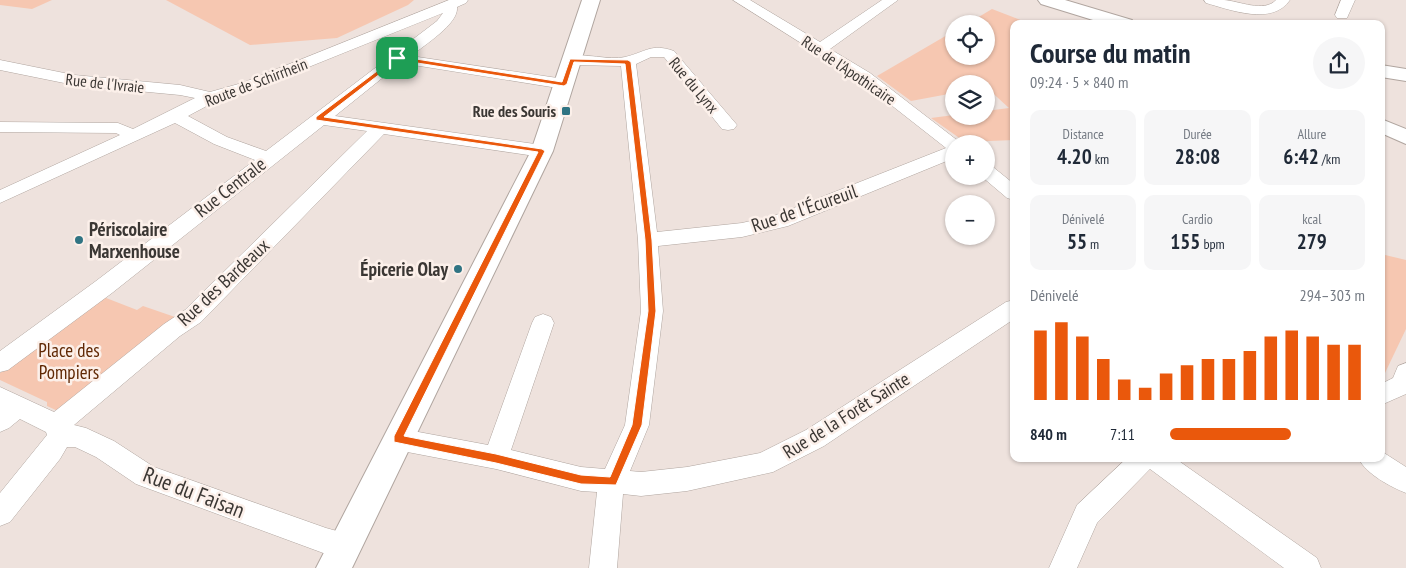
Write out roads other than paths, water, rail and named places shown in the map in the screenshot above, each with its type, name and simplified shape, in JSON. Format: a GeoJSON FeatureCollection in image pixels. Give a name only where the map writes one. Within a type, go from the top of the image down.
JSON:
{"type":"FeatureCollection","features":[{"type":"Feature","properties":{"kind":"main road"},"geometry":{"type":"LineString","coordinates":[[340,556],[542,151],[591,0]]}},
{"type":"Feature","properties":{"kind":"main road"},"geometry":{"type":"LineString","coordinates":[[1054,1],[1113,20]]}},
{"type":"Feature","properties":{"kind":"main road"},"geometry":{"type":"LineString","coordinates":[[1385,72],[1406,75]]}},
{"type":"Feature","properties":{"kind":"main road"},"geometry":{"type":"LineString","coordinates":[[1385,127],[1406,137]]}},
{"type":"Feature","properties":{"kind":"street","name":"Rue de l'Apothicaire"},"geometry":{"type":"LineString","coordinates":[[740,0],[864,76],[945,138]]}},
{"type":"Feature","properties":{"kind":"street"},"geometry":{"type":"LineString","coordinates":[[820,49],[891,0]]}},
{"type":"Feature","properties":{"kind":"street"},"geometry":{"type":"LineString","coordinates":[[1211,0],[1251,10],[1262,20]]}},
{"type":"Feature","properties":{"kind":"street"},"geometry":{"type":"LineString","coordinates":[[1342,15],[1348,0]]}},
{"type":"Feature","properties":{"kind":"street","name":"Rue Centrale"},"geometry":{"type":"LineString","coordinates":[[0,363],[104,286],[448,18],[455,3]]}},
{"type":"Feature","properties":{"kind":"street","name":"Route de Schirrhein"},"geometry":{"type":"LineString","coordinates":[[0,197],[176,116],[210,97],[248,86],[455,3]]}},
{"type":"Feature","properties":{"kind":"street"},"geometry":{"type":"LineString","coordinates":[[1251,10],[1280,3]]}},
{"type":"Feature","properties":{"kind":"street"},"geometry":{"type":"LineString","coordinates":[[1269,20],[1280,3]]}},
{"type":"Feature","properties":{"kind":"street","name":"Rue du Lynx"},"geometry":{"type":"LineString","coordinates":[[628,62],[635,57],[656,52],[669,54],[728,125]]}},
{"type":"Feature","properties":{"kind":"street"},"geometry":{"type":"LineString","coordinates":[[397,58],[568,72],[628,62],[648,240],[652,311],[637,425],[613,481],[609,498],[603,568]]}},
{"type":"Feature","properties":{"kind":"street","name":"Rue de l'Ivraie"},"geometry":{"type":"LineString","coordinates":[[0,65],[74,80],[180,90],[210,97]]}},
{"type":"Feature","properties":{"kind":"street"},"geometry":{"type":"LineString","coordinates":[[176,116],[221,141],[268,158]]}},
{"type":"Feature","properties":{"kind":"street"},"geometry":{"type":"LineString","coordinates":[[319,118],[542,151]]}},
{"type":"Feature","properties":{"kind":"street"},"geometry":{"type":"LineString","coordinates":[[0,127],[118,128],[126,131],[130,137]]}},
{"type":"Feature","properties":{"kind":"street","name":"Rue des Bardeaux"},"geometry":{"type":"LineString","coordinates":[[0,513],[51,451],[58,430],[172,330],[192,316],[380,128]]}},
{"type":"Feature","properties":{"kind":"street","name":"Rue de l'Écureuil"},"geometry":{"type":"LineString","coordinates":[[648,240],[742,230],[781,221],[945,155]]}},
{"type":"Feature","properties":{"kind":"street"},"geometry":{"type":"LineString","coordinates":[[995,179],[1010,191]]}},
{"type":"Feature","properties":{"kind":"street","name":"Rue de la Forêt Sainte"},"geometry":{"type":"LineString","coordinates":[[397,439],[496,458],[581,479],[641,484],[687,479],[764,464],[814,438],[1010,311]]}},
{"type":"Feature","properties":{"kind":"street"},"geometry":{"type":"LineString","coordinates":[[496,458],[543,323]]}},
{"type":"Feature","properties":{"kind":"street"},"geometry":{"type":"LineString","coordinates":[[1385,393],[1403,384],[1406,373]]}},
{"type":"Feature","properties":{"kind":"street","name":"Rue du Faisan"},"geometry":{"type":"LineString","coordinates":[[6,408],[105,449],[145,476],[326,541],[340,556]]}},
{"type":"Feature","properties":{"kind":"street"},"geometry":{"type":"LineString","coordinates":[[1063,568],[1087,514],[1140,462]]}},
{"type":"Feature","properties":{"kind":"street"},"geometry":{"type":"LineString","coordinates":[[1160,462],[1307,568]]}},
{"type":"Feature","properties":{"kind":"street"},"geometry":{"type":"LineString","coordinates":[[1377,462],[1406,481]]}},
{"type":"Feature","properties":{"kind":"place","name":"Rue des Souris"},"geometry":{"type":"Point","coordinates":[566,111]}},
{"type":"Feature","properties":{"kind":"place","name":"Périscolaire Marxenhouse"},"geometry":{"type":"Point","coordinates":[79,240]}},
{"type":"Feature","properties":{"kind":"place","name":"Épicerie Olay"},"geometry":{"type":"Point","coordinates":[458,269]}},
{"type":"Feature","properties":{"kind":"park label","name":"Place des Pompiers"},"geometry":{"type":"Point","coordinates":[69,361]}}]}
